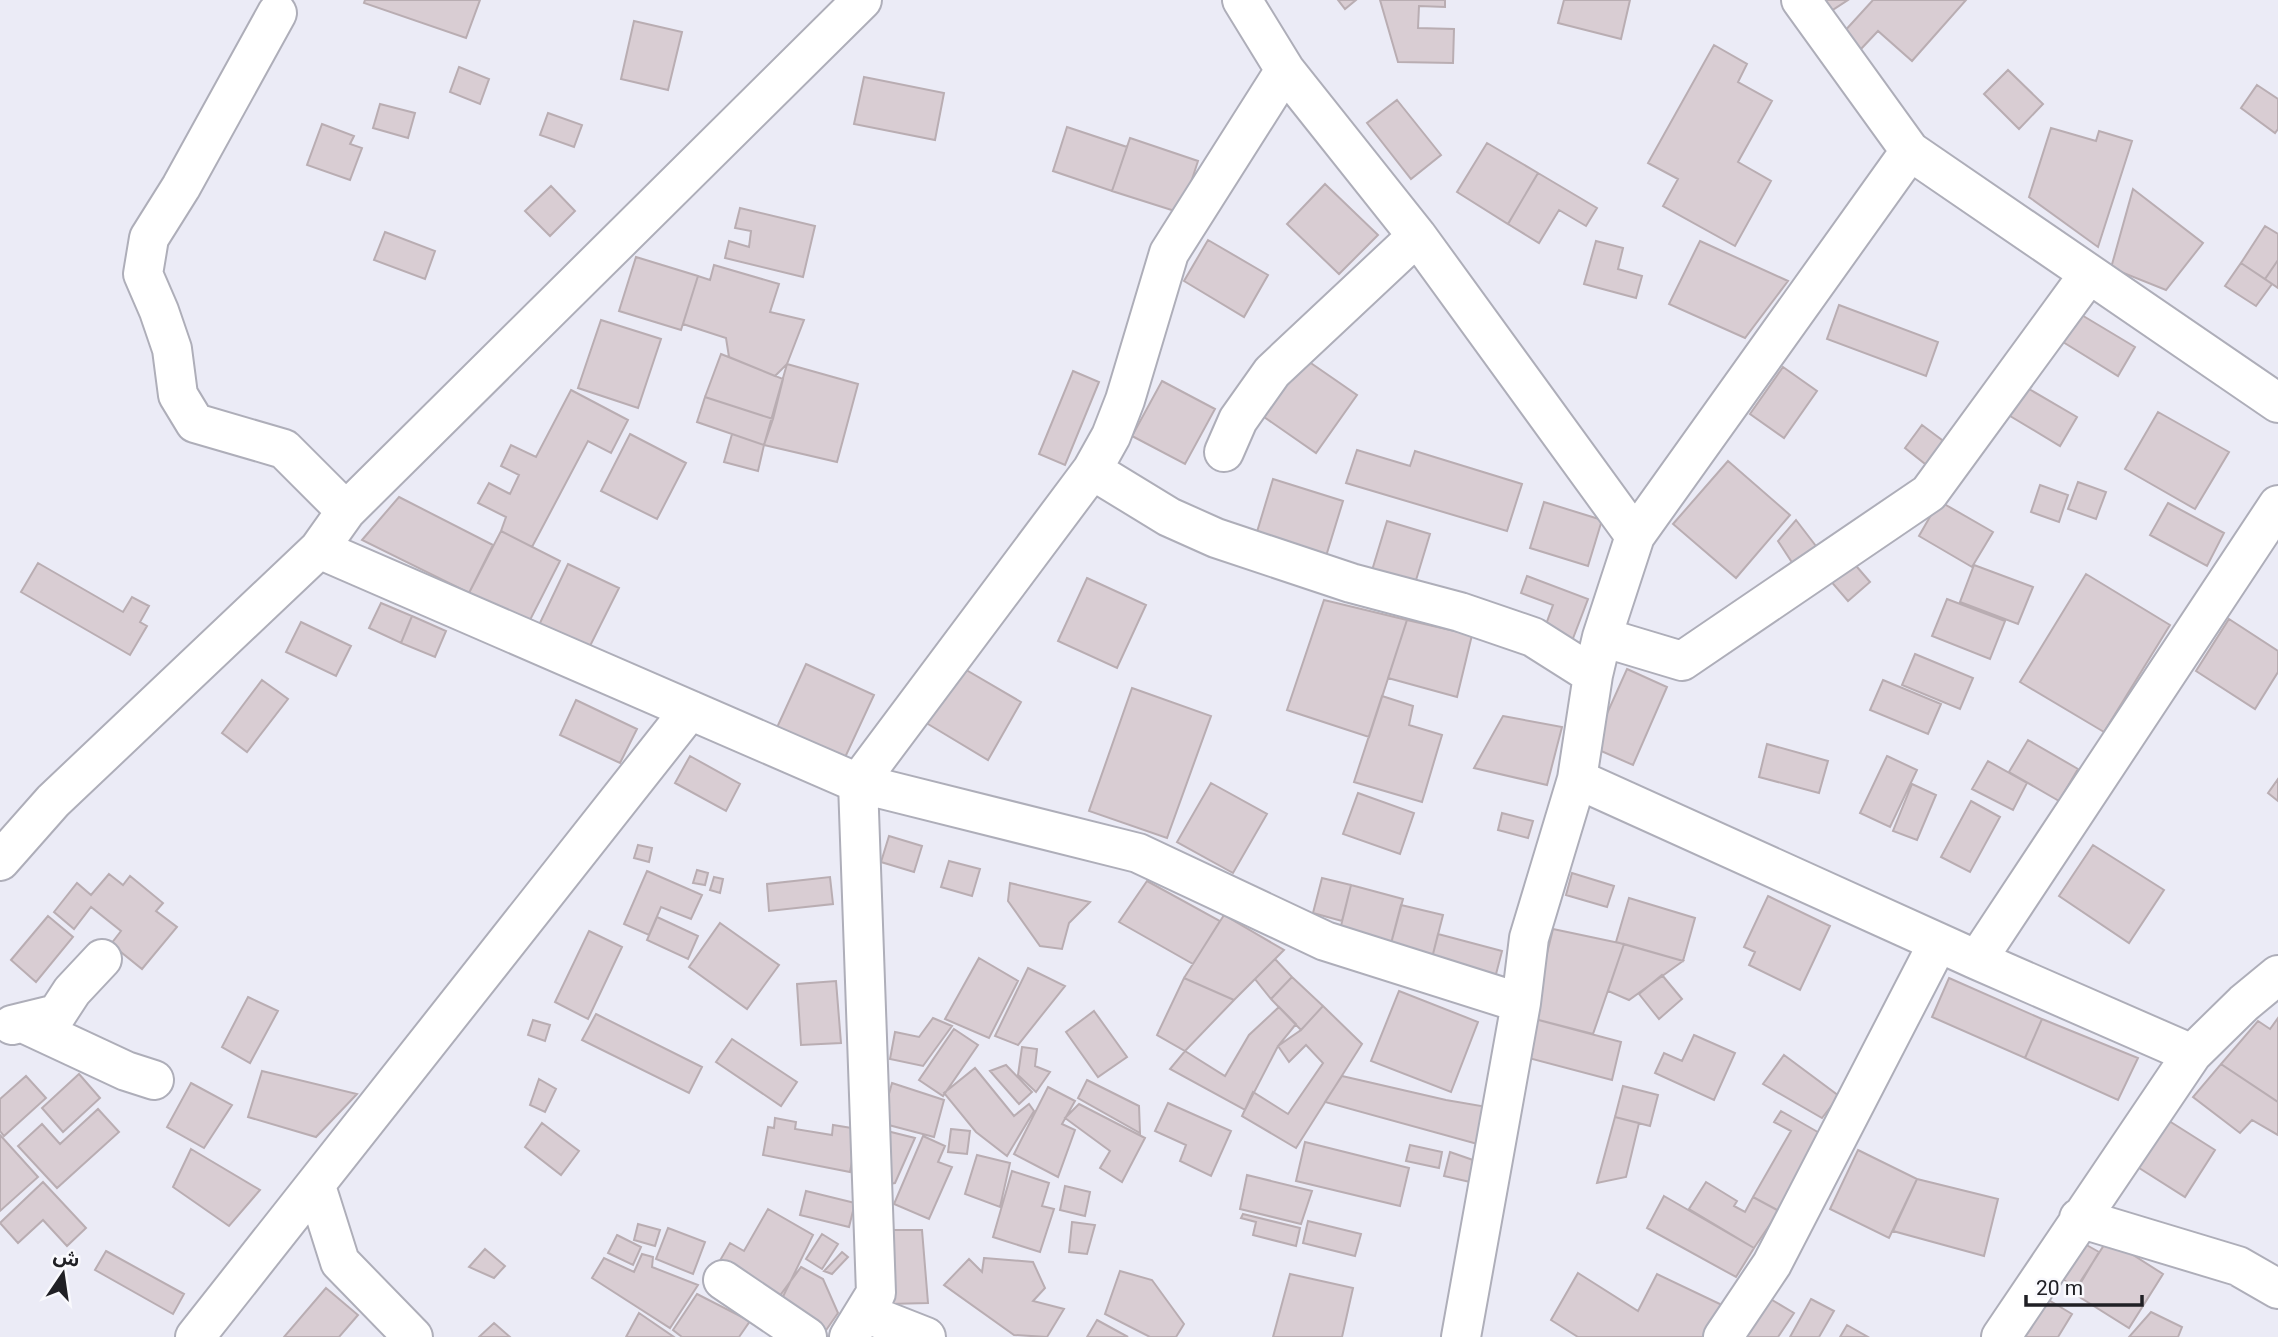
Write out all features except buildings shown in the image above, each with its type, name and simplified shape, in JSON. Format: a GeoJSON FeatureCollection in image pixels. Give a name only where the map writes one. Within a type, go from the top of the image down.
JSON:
{"type":"FeatureCollection","features":[{"type":"Feature","properties":{"kind":"street"},"geometry":{"type":"LineString","coordinates":[[0,861],[53,801],[319,549],[346,511],[862,0]]}},
{"type":"Feature","properties":{"kind":"street"},"geometry":{"type":"LineString","coordinates":[[1242,0],[1285,70],[1417,236],[1635,536]]}},
{"type":"Feature","properties":{"kind":"street"},"geometry":{"type":"LineString","coordinates":[[1801,0],[1910,151],[2278,403]]}},
{"type":"Feature","properties":{"kind":"street"},"geometry":{"type":"LineString","coordinates":[[277,13],[181,187],[149,238],[143,274],[172,349],[178,395],[195,423],[284,449],[346,511]]}},
{"type":"Feature","properties":{"kind":"street"},"geometry":{"type":"LineString","coordinates":[[926,1337],[857,1325],[876,1293],[858,783],[1092,470],[1111,436],[1125,400],[1169,253],[1285,70]]}},
{"type":"Feature","properties":{"kind":"street"},"geometry":{"type":"LineString","coordinates":[[1461,1337],[1521,1003],[1530,938],[1577,779],[1593,675],[1602,637],[1635,536],[1910,151]]}},
{"type":"Feature","properties":{"kind":"street"},"geometry":{"type":"LineString","coordinates":[[1224,452],[1238,420],[1272,372],[1417,236]]}},
{"type":"Feature","properties":{"kind":"street"},"geometry":{"type":"LineString","coordinates":[[1602,637],[1682,661],[1929,494],[2089,274]]}},
{"type":"Feature","properties":{"kind":"street"},"geometry":{"type":"LineString","coordinates":[[1092,470],[1169,517],[1216,538],[1352,583],[1460,612],[1533,636],[1593,675]]}},
{"type":"Feature","properties":{"kind":"street"},"geometry":{"type":"LineString","coordinates":[[1977,960],[2278,505]]}},
{"type":"Feature","properties":{"kind":"street"},"geometry":{"type":"LineString","coordinates":[[319,549],[858,783],[1138,853],[1325,941],[1521,1003]]}},
{"type":"Feature","properties":{"kind":"street"},"geometry":{"type":"LineString","coordinates":[[195,1337],[690,710]]}},
{"type":"Feature","properties":{"kind":"street"},"geometry":{"type":"LineString","coordinates":[[1577,779],[1938,943],[2192,1054]]}},
{"type":"Feature","properties":{"kind":"street"},"geometry":{"type":"LineString","coordinates":[[1723,1337],[1772,1264],[1938,943]]}},
{"type":"Feature","properties":{"kind":"street"},"geometry":{"type":"LineString","coordinates":[[12,1025],[57,1014],[72,991],[102,959]]}},
{"type":"Feature","properties":{"kind":"street"},"geometry":{"type":"LineString","coordinates":[[2001,1337],[2192,1054],[2244,1003],[2278,975]]}},
{"type":"Feature","properties":{"kind":"street"},"geometry":{"type":"LineString","coordinates":[[12,1025],[154,1080]]}},
{"type":"Feature","properties":{"kind":"street"},"geometry":{"type":"LineString","coordinates":[[316,1186],[340,1262],[413,1337]]}},
{"type":"Feature","properties":{"kind":"street"},"geometry":{"type":"LineString","coordinates":[[2079,1218],[2238,1266],[2278,1289]]}},
{"type":"Feature","properties":{"kind":"street"},"geometry":{"type":"LineString","coordinates":[[723,1279],[807,1337]]}}]}
